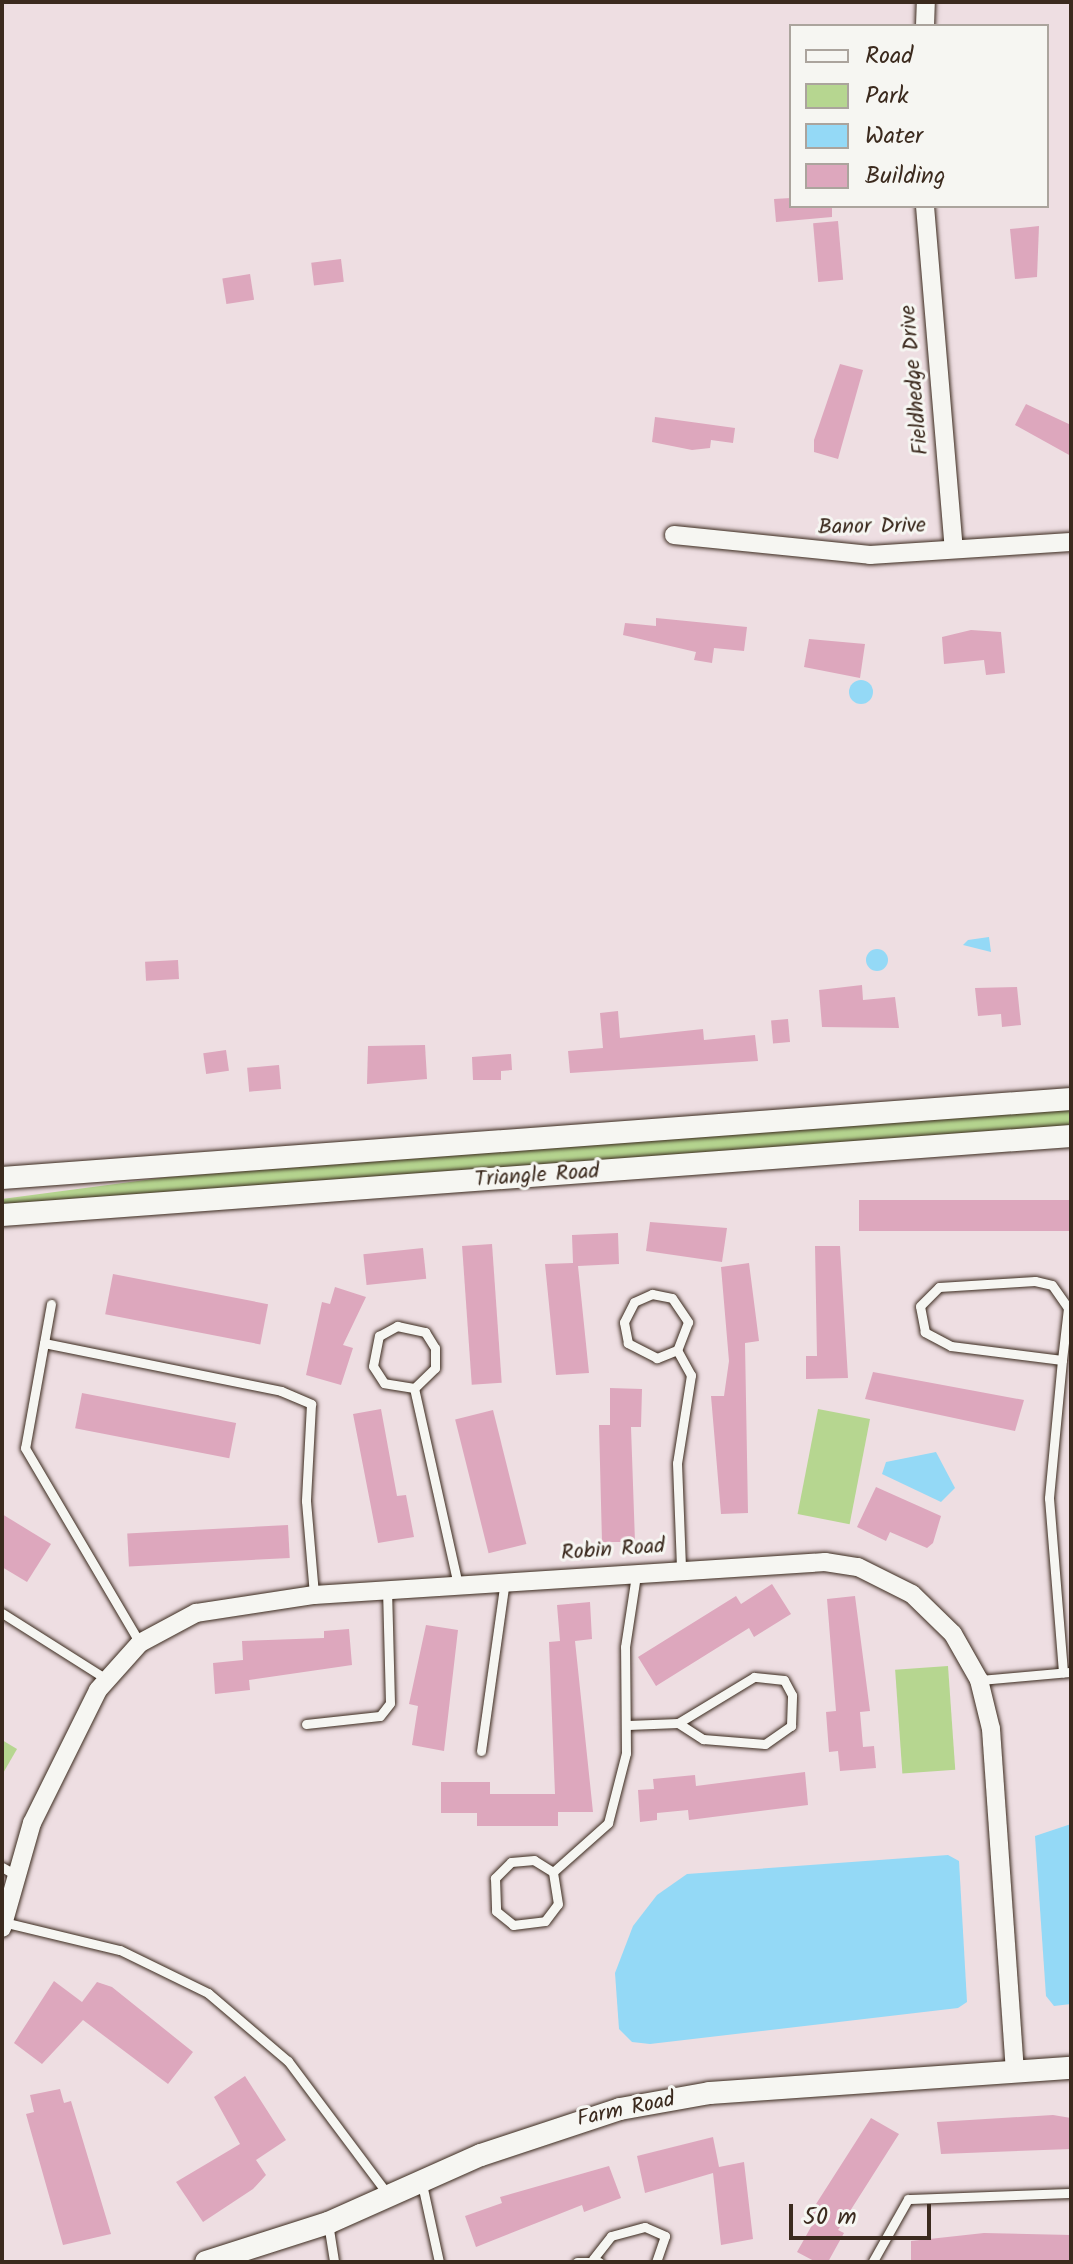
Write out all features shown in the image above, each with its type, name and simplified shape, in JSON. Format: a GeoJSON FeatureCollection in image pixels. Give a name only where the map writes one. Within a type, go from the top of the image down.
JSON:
{"type":"FeatureCollection","features":[{"type":"Feature","properties":{"kind":"street"},"geometry":{"type":"LineString","coordinates":[[925,24],[926,2]]}},
{"type":"Feature","properties":{"kind":"street","name":"Fieldhedge Drive"},"geometry":{"type":"LineString","coordinates":[[925,208],[954,549]]}},
{"type":"Feature","properties":{"kind":"street","name":"Banor Drive"},"geometry":{"type":"LineString","coordinates":[[674,535],[870,555],[1071,542]]}},
{"type":"Feature","properties":{"kind":"street","name":"Triangle Road"},"geometry":{"type":"LineString","coordinates":[[2,1178],[1071,1099]]}},
{"type":"Feature","properties":{"kind":"street","name":"Triangle Road"},"geometry":{"type":"LineString","coordinates":[[2,1215],[1071,1136]]}},
{"type":"Feature","properties":{"kind":"street","name":"Robin Road"},"geometry":{"type":"LineString","coordinates":[[2,1925],[8,1870],[59,1761],[105,1678],[140,1643],[196,1613],[314,1595],[793,1560],[858,1567],[935,1612],[979,1680],[991,1729],[1015,2069]]}},
{"type":"Feature","properties":{"kind":"street","name":"Farm Road"},"geometry":{"type":"LineString","coordinates":[[206,2262],[328,2223],[421,2181],[620,2109],[710,2093],[1015,2069],[1071,2068]]}},
{"type":"Feature","properties":{"kind":"lane"},"geometry":{"type":"LineString","coordinates":[[979,1680],[1067,1672],[1049,1498],[1068,1308],[1052,1285],[939,1287],[924,1294],[920,1319],[936,1343],[1062,1360]]}},
{"type":"Feature","properties":{"kind":"lane"},"geometry":{"type":"LineString","coordinates":[[652,1294],[680,1304],[688,1333],[677,1350],[657,1358],[628,1343],[624,1322],[634,1302],[652,1294]]}},
{"type":"Feature","properties":{"kind":"lane"},"geometry":{"type":"LineString","coordinates":[[51,1304],[25,1448],[31,1469],[140,1643]]}},
{"type":"Feature","properties":{"kind":"lane"},"geometry":{"type":"LineString","coordinates":[[397,1326],[416,1327],[435,1348],[435,1368],[414,1388],[384,1383],[373,1366],[379,1336],[397,1326]]}},
{"type":"Feature","properties":{"kind":"lane"},"geometry":{"type":"LineString","coordinates":[[44,1343],[281,1391],[311,1404],[306,1501],[314,1595]]}},
{"type":"Feature","properties":{"kind":"lane"},"geometry":{"type":"LineString","coordinates":[[677,1350],[691,1375],[677,1463],[681,1569]]}},
{"type":"Feature","properties":{"kind":"lane"},"geometry":{"type":"LineString","coordinates":[[414,1388],[458,1585]]}},
{"type":"Feature","properties":{"kind":"lane"},"geometry":{"type":"LineString","coordinates":[[553,1872],[608,1823],[628,1725],[625,1647],[637,1572]]}},
{"type":"Feature","properties":{"kind":"lane"},"geometry":{"type":"LineString","coordinates":[[481,1751],[505,1581]]}},
{"type":"Feature","properties":{"kind":"lane"},"geometry":{"type":"LineString","coordinates":[[306,1724],[380,1716],[390,1703],[387,1590]]}},
{"type":"Feature","properties":{"kind":"lane"},"geometry":{"type":"LineString","coordinates":[[2,1613],[105,1678]]}},
{"type":"Feature","properties":{"kind":"lane"},"geometry":{"type":"LineString","coordinates":[[628,1725],[678,1723],[754,1677],[784,1680],[792,1695],[791,1726],[765,1744],[703,1739],[678,1723]]}},
{"type":"Feature","properties":{"kind":"lane"},"geometry":{"type":"LineString","coordinates":[[522,1859],[553,1872],[558,1904],[545,1921],[513,1925],[496,1911],[491,1889],[501,1868],[522,1859]]}},
{"type":"Feature","properties":{"kind":"lane"},"geometry":{"type":"LineString","coordinates":[[2,1925],[120,1950],[208,1993],[288,2061],[389,2196]]}},
{"type":"Feature","properties":{"kind":"lane"},"geometry":{"type":"LineString","coordinates":[[421,2181],[439,2262]]}},
{"type":"Feature","properties":{"kind":"lane"},"geometry":{"type":"LineString","coordinates":[[873,2261],[908,2199],[1071,2193]]}},
{"type":"Feature","properties":{"kind":"lane"},"geometry":{"type":"LineString","coordinates":[[328,2223],[334,2262]]}},
{"type":"Feature","properties":{"kind":"lane"},"geometry":{"type":"LineString","coordinates":[[577,2262],[596,2260],[611,2236],[645,2227],[665,2236],[656,2262]]}},
{"type":"Feature","properties":{"kind":"green space"},"geometry":{"type":"Polygon","coordinates":[[[1071,1109],[1071,1126],[2,1204],[2,1199],[168,1177],[1071,1109]]]}},
{"type":"Feature","properties":{"kind":"green space"},"geometry":{"type":"Polygon","coordinates":[[[818,1409],[870,1419],[850,1524],[798,1514],[818,1409]]]}},
{"type":"Feature","properties":{"kind":"green space"},"geometry":{"type":"Polygon","coordinates":[[[948,1666],[955,1770],[902,1773],[895,1670],[948,1666]]]}},
{"type":"Feature","properties":{"kind":"green space"},"geometry":{"type":"Polygon","coordinates":[[[2,1740],[17,1749],[2,1775],[2,1740]]]}},
{"type":"Feature","properties":{"kind":"water"},"geometry":{"type":"Polygon","coordinates":[[[861,680],[869,684],[873,692],[869,700],[861,704],[853,700],[849,692],[853,684],[861,680]]]}},
{"type":"Feature","properties":{"kind":"water"},"geometry":{"type":"Polygon","coordinates":[[[989,937],[991,952],[963,945],[968,940],[989,937]]]}},
{"type":"Feature","properties":{"kind":"water"},"geometry":{"type":"Polygon","coordinates":[[[873,949],[881,949],[888,960],[881,971],[873,971],[866,964],[866,956],[873,949]]]}},
{"type":"Feature","properties":{"kind":"water"},"geometry":{"type":"Polygon","coordinates":[[[936,1452],[955,1488],[941,1502],[882,1474],[886,1462],[936,1452]]]}},
{"type":"Feature","properties":{"kind":"water"},"geometry":{"type":"Polygon","coordinates":[[[1071,1824],[1071,2004],[1054,2006],[1046,1996],[1035,1836],[1071,1824]]]}},
{"type":"Feature","properties":{"kind":"water"},"geometry":{"type":"Polygon","coordinates":[[[948,1855],[959,1861],[967,2002],[958,2008],[650,2044],[632,2042],[619,2029],[615,1973],[633,1926],[657,1895],[687,1874],[948,1855]]]}},
{"type":"Feature","properties":{"kind":"building"},"geometry":{"type":"Polygon","coordinates":[[[789,198],[789,208],[832,208],[832,217],[776,222],[774,199],[789,198]]]}},
{"type":"Feature","properties":{"kind":"building"},"geometry":{"type":"Polygon","coordinates":[[[838,221],[843,280],[818,282],[813,223],[838,221]]]}},
{"type":"Feature","properties":{"kind":"building"},"geometry":{"type":"Polygon","coordinates":[[[1039,226],[1037,277],[1015,279],[1010,229],[1039,226]]]}},
{"type":"Feature","properties":{"kind":"building"},"geometry":{"type":"Polygon","coordinates":[[[341,259],[344,282],[314,285],[311,263],[341,259]]]}},
{"type":"Feature","properties":{"kind":"building"},"geometry":{"type":"Polygon","coordinates":[[[250,274],[254,300],[226,304],[222,278],[250,274]]]}},
{"type":"Feature","properties":{"kind":"building"},"geometry":{"type":"Polygon","coordinates":[[[840,364],[863,370],[838,459],[814,452],[814,440],[840,364]]]}},
{"type":"Feature","properties":{"kind":"building"},"geometry":{"type":"Polygon","coordinates":[[[1026,404],[1071,425],[1071,456],[1015,425],[1026,404]]]}},
{"type":"Feature","properties":{"kind":"building"},"geometry":{"type":"Polygon","coordinates":[[[655,417],[735,428],[733,443],[711,440],[710,448],[692,450],[652,442],[655,417]]]}},
{"type":"Feature","properties":{"kind":"building"},"geometry":{"type":"Polygon","coordinates":[[[656,618],[747,627],[744,651],[714,648],[712,663],[694,660],[696,652],[623,635],[625,623],[656,626],[656,618]]]}},
{"type":"Feature","properties":{"kind":"building"},"geometry":{"type":"Polygon","coordinates":[[[971,630],[1001,632],[1005,673],[986,675],[984,660],[944,664],[942,637],[971,630]]]}},
{"type":"Feature","properties":{"kind":"building"},"geometry":{"type":"Polygon","coordinates":[[[809,639],[865,644],[860,678],[804,667],[809,639]]]}},
{"type":"Feature","properties":{"kind":"building"},"geometry":{"type":"Polygon","coordinates":[[[178,960],[179,979],[146,981],[145,962],[178,960]]]}},
{"type":"Feature","properties":{"kind":"building"},"geometry":{"type":"Polygon","coordinates":[[[862,985],[863,1000],[895,997],[899,1028],[822,1027],[819,990],[862,985]]]}},
{"type":"Feature","properties":{"kind":"building"},"geometry":{"type":"Polygon","coordinates":[[[1017,987],[1021,1025],[1002,1027],[1001,1014],[978,1016],[975,988],[1017,987]]]}},
{"type":"Feature","properties":{"kind":"building"},"geometry":{"type":"Polygon","coordinates":[[[618,1011],[620,1038],[703,1029],[704,1040],[755,1035],[758,1061],[570,1073],[568,1051],[603,1048],[600,1013],[618,1011]]]}},
{"type":"Feature","properties":{"kind":"building"},"geometry":{"type":"Polygon","coordinates":[[[788,1019],[790,1042],[773,1043],[771,1020],[788,1019]]]}},
{"type":"Feature","properties":{"kind":"building"},"geometry":{"type":"Polygon","coordinates":[[[425,1045],[427,1079],[367,1084],[368,1046],[425,1045]]]}},
{"type":"Feature","properties":{"kind":"building"},"geometry":{"type":"Polygon","coordinates":[[[226,1050],[229,1071],[206,1074],[203,1053],[226,1050]]]}},
{"type":"Feature","properties":{"kind":"building"},"geometry":{"type":"Polygon","coordinates":[[[511,1054],[512,1070],[501,1071],[501,1080],[473,1080],[472,1057],[511,1054]]]}},
{"type":"Feature","properties":{"kind":"building"},"geometry":{"type":"Polygon","coordinates":[[[279,1065],[281,1089],[249,1092],[247,1068],[279,1065]]]}},
{"type":"Feature","properties":{"kind":"building"},"geometry":{"type":"Polygon","coordinates":[[[859,1200],[1071,1200],[1071,1231],[859,1231],[859,1200]]]}},
{"type":"Feature","properties":{"kind":"building"},"geometry":{"type":"Polygon","coordinates":[[[650,1222],[727,1228],[722,1262],[646,1251],[650,1222]]]}},
{"type":"Feature","properties":{"kind":"building"},"geometry":{"type":"Polygon","coordinates":[[[618,1233],[619,1264],[578,1266],[589,1373],[556,1375],[545,1264],[573,1263],[572,1235],[618,1233]]]}},
{"type":"Feature","properties":{"kind":"building"},"geometry":{"type":"Polygon","coordinates":[[[492,1244],[502,1383],[472,1385],[462,1246],[492,1244]]]}},
{"type":"Feature","properties":{"kind":"building"},"geometry":{"type":"Polygon","coordinates":[[[815,1246],[840,1246],[848,1378],[806,1379],[806,1356],[817,1356],[815,1246]]]}},
{"type":"Feature","properties":{"kind":"building"},"geometry":{"type":"Polygon","coordinates":[[[423,1248],[426,1279],[367,1285],[363,1254],[423,1248]]]}},
{"type":"Feature","properties":{"kind":"building"},"geometry":{"type":"Polygon","coordinates":[[[749,1263],[759,1341],[745,1343],[748,1513],[721,1514],[711,1396],[724,1396],[729,1361],[721,1267],[749,1263]]]}},
{"type":"Feature","properties":{"kind":"building"},"geometry":{"type":"Polygon","coordinates":[[[113,1274],[268,1304],[260,1344],[105,1314],[113,1274]]]}},
{"type":"Feature","properties":{"kind":"building"},"geometry":{"type":"Polygon","coordinates":[[[335,1287],[366,1297],[343,1345],[353,1348],[341,1385],[306,1375],[322,1302],[330,1304],[335,1287]]]}},
{"type":"Feature","properties":{"kind":"building"},"geometry":{"type":"Polygon","coordinates":[[[873,1372],[1024,1400],[1015,1431],[865,1399],[873,1372]]]}},
{"type":"Feature","properties":{"kind":"building"},"geometry":{"type":"Polygon","coordinates":[[[610,1388],[642,1389],[641,1427],[631,1427],[635,1542],[602,1542],[599,1425],[610,1425],[610,1388]]]}},
{"type":"Feature","properties":{"kind":"building"},"geometry":{"type":"Polygon","coordinates":[[[82,1393],[236,1423],[229,1458],[75,1428],[82,1393]]]}},
{"type":"Feature","properties":{"kind":"building"},"geometry":{"type":"Polygon","coordinates":[[[381,1409],[397,1496],[406,1495],[414,1537],[378,1543],[353,1414],[381,1409]]]}},
{"type":"Feature","properties":{"kind":"building"},"geometry":{"type":"Polygon","coordinates":[[[493,1410],[526,1544],[489,1553],[455,1419],[493,1410]]]}},
{"type":"Feature","properties":{"kind":"building"},"geometry":{"type":"Polygon","coordinates":[[[876,1487],[941,1516],[933,1543],[927,1548],[890,1532],[886,1541],[857,1527],[876,1487]]]}},
{"type":"Feature","properties":{"kind":"building"},"geometry":{"type":"Polygon","coordinates":[[[2,1514],[51,1544],[27,1582],[2,1567],[2,1514]]]}},
{"type":"Feature","properties":{"kind":"building"},"geometry":{"type":"Polygon","coordinates":[[[288,1525],[290,1558],[129,1566],[127,1533],[288,1525]]]}},
{"type":"Feature","properties":{"kind":"building"},"geometry":{"type":"Polygon","coordinates":[[[772,1584],[791,1614],[754,1637],[749,1628],[656,1686],[638,1657],[736,1596],[741,1604],[772,1584]]]}},
{"type":"Feature","properties":{"kind":"building"},"geometry":{"type":"Polygon","coordinates":[[[855,1596],[870,1711],[860,1712],[863,1747],[874,1746],[876,1768],[840,1771],[838,1751],[829,1752],[826,1712],[836,1711],[827,1599],[855,1596]]]}},
{"type":"Feature","properties":{"kind":"building"},"geometry":{"type":"Polygon","coordinates":[[[590,1602],[592,1639],[575,1641],[593,1812],[558,1812],[558,1826],[477,1826],[477,1813],[441,1813],[441,1782],[490,1782],[490,1794],[555,1794],[549,1642],[560,1641],[557,1605],[590,1602]]]}},
{"type":"Feature","properties":{"kind":"building"},"geometry":{"type":"Polygon","coordinates":[[[426,1625],[458,1630],[444,1751],[412,1745],[418,1706],[409,1704],[426,1625]]]}},
{"type":"Feature","properties":{"kind":"building"},"geometry":{"type":"Polygon","coordinates":[[[349,1629],[352,1665],[249,1680],[250,1690],[215,1694],[213,1663],[243,1660],[242,1641],[324,1638],[324,1631],[349,1629]]]}},
{"type":"Feature","properties":{"kind":"building"},"geometry":{"type":"Polygon","coordinates":[[[805,1772],[808,1805],[689,1820],[688,1810],[657,1813],[657,1820],[640,1822],[638,1790],[654,1789],[653,1779],[695,1775],[696,1786],[805,1772]]]}},
{"type":"Feature","properties":{"kind":"building"},"geometry":{"type":"Polygon","coordinates":[[[54,1981],[82,2002],[97,1982],[112,1987],[193,2052],[168,2084],[83,2020],[42,2064],[14,2043],[54,1981]]]}},
{"type":"Feature","properties":{"kind":"building"},"geometry":{"type":"Polygon","coordinates":[[[245,2076],[286,2140],[256,2160],[266,2175],[253,2189],[203,2222],[176,2182],[240,2144],[214,2097],[245,2076]]]}},
{"type":"Feature","properties":{"kind":"building"},"geometry":{"type":"Polygon","coordinates":[[[60,2089],[64,2103],[71,2101],[111,2234],[63,2245],[26,2114],[34,2112],[30,2095],[60,2089]]]}},
{"type":"Feature","properties":{"kind":"building"},"geometry":{"type":"Polygon","coordinates":[[[1053,2115],[1071,2118],[1071,2149],[941,2154],[937,2122],[1053,2115]]]}},
{"type":"Feature","properties":{"kind":"building"},"geometry":{"type":"Polygon","coordinates":[[[871,2118],[899,2134],[838,2230],[844,2233],[828,2262],[816,2262],[797,2252],[816,2218],[809,2215],[871,2118]]]}},
{"type":"Feature","properties":{"kind":"building"},"geometry":{"type":"Polygon","coordinates":[[[713,2137],[719,2167],[744,2162],[753,2239],[721,2245],[713,2173],[645,2193],[637,2156],[713,2137]]]}},
{"type":"Feature","properties":{"kind":"building"},"geometry":{"type":"Polygon","coordinates":[[[609,2166],[621,2198],[584,2212],[582,2205],[476,2247],[465,2216],[502,2203],[500,2197],[609,2166]]]}},
{"type":"Feature","properties":{"kind":"building"},"geometry":{"type":"Polygon","coordinates":[[[984,2233],[1071,2235],[1071,2262],[911,2262],[911,2241],[984,2233]]]}}]}
